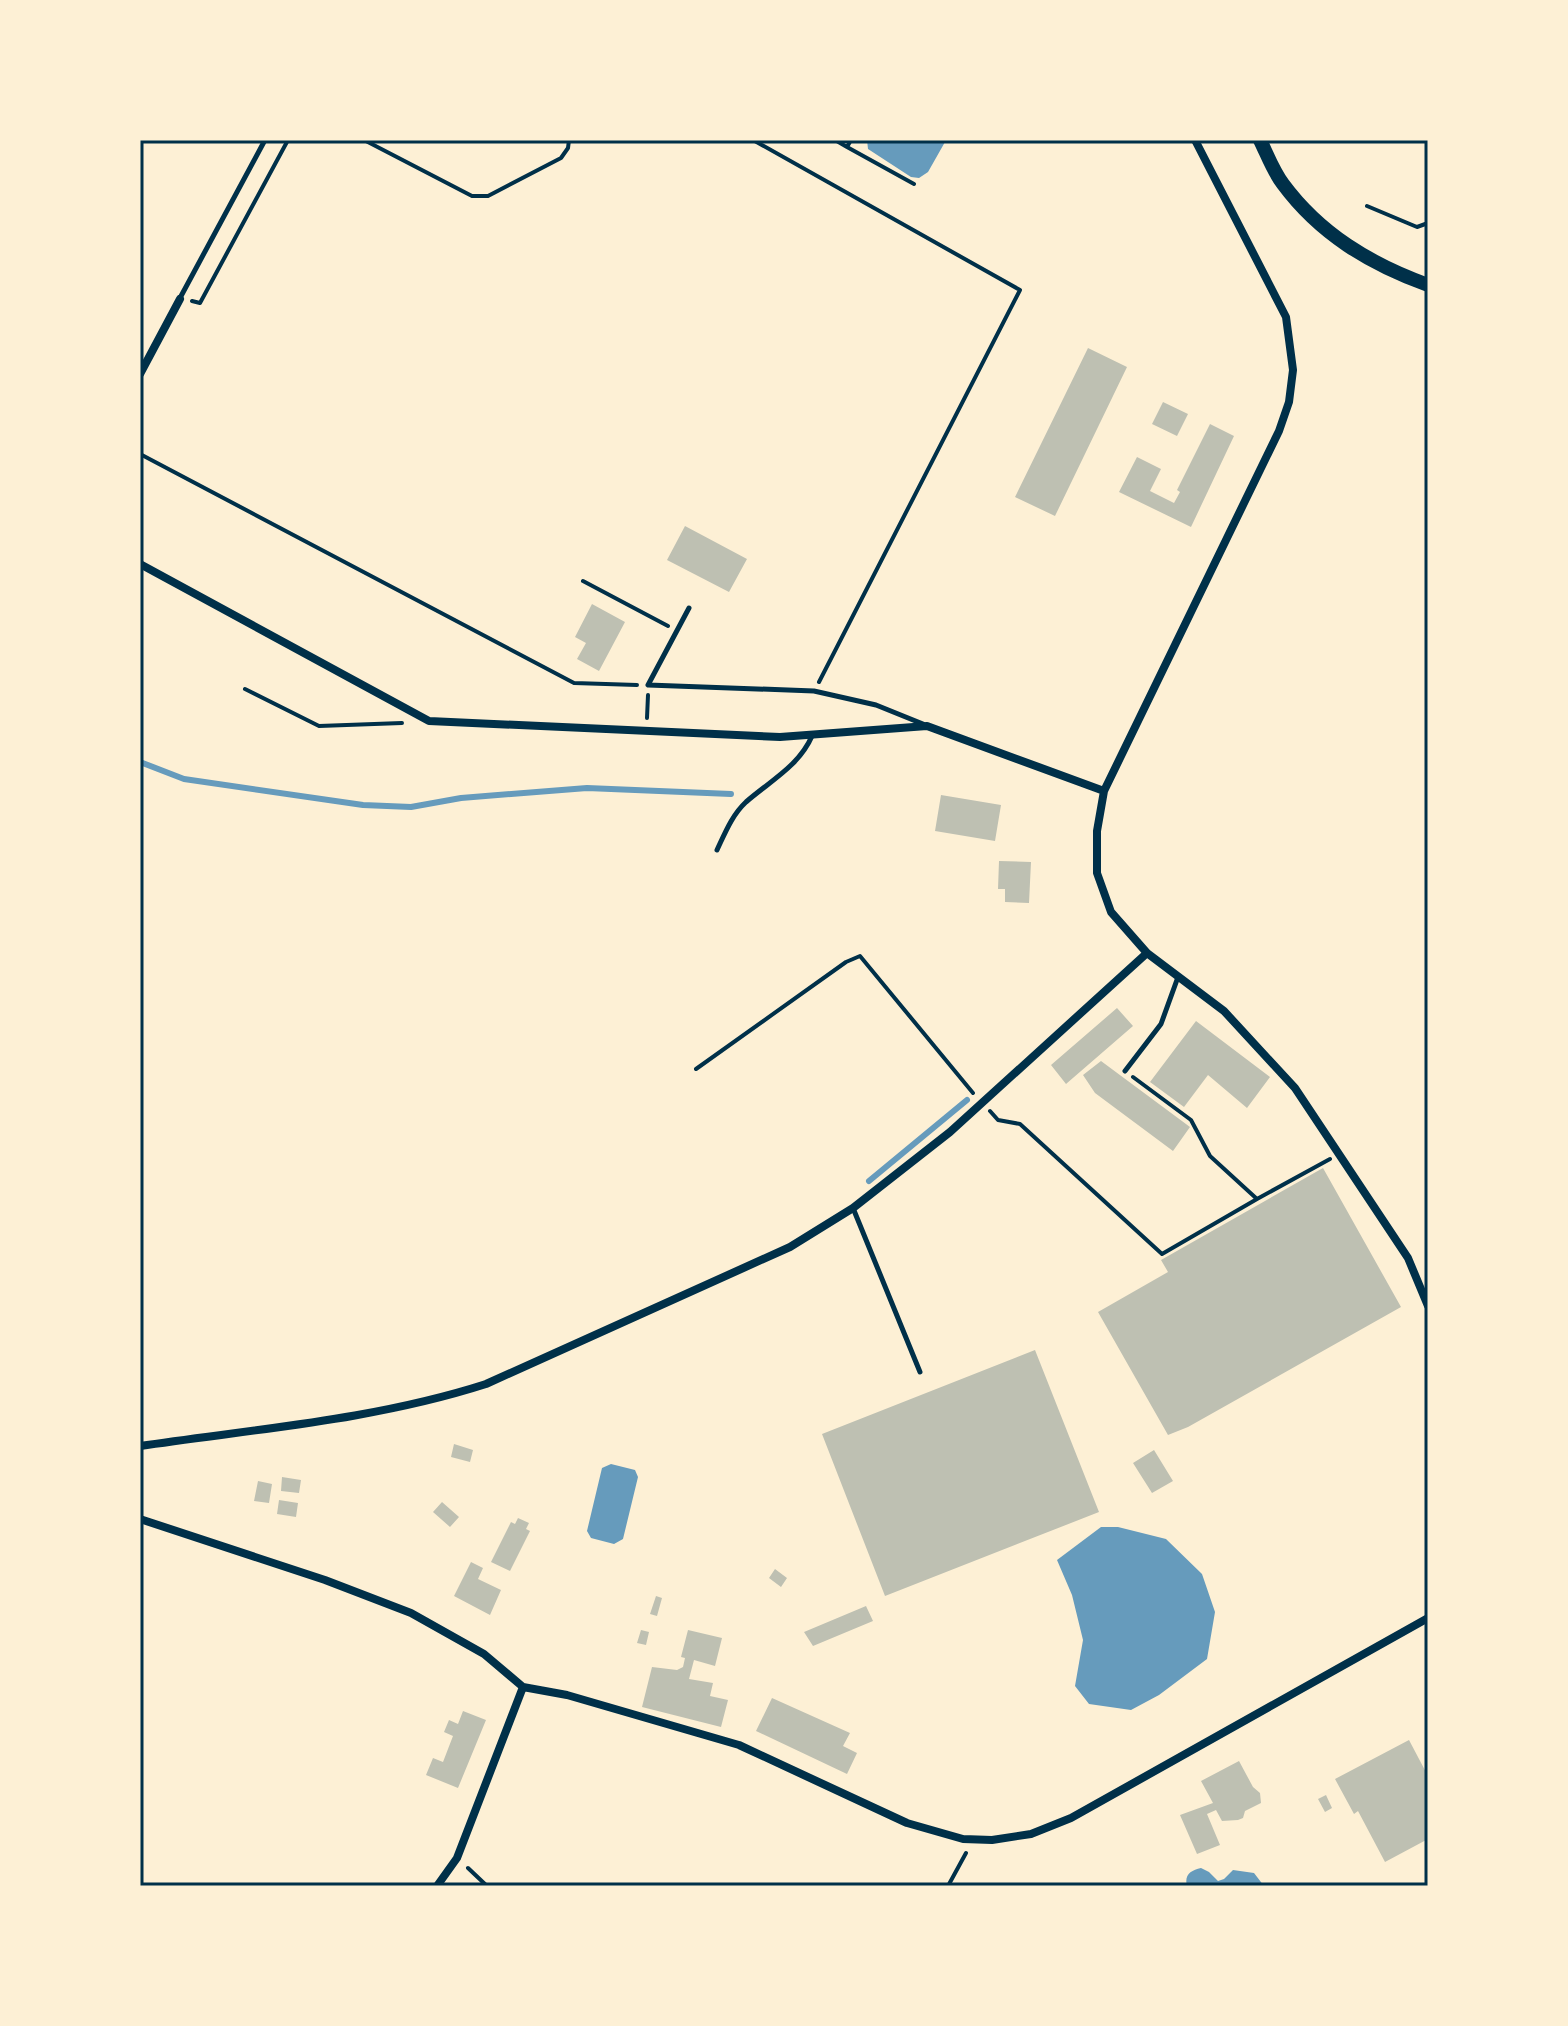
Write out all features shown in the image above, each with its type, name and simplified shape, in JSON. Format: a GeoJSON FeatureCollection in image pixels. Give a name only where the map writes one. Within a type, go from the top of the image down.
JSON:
{"type":"FeatureCollection","features":[{"type":"Feature","properties":{"kind":"street"},"geometry":{"type":"LineString","coordinates":[[1195,140],[1286,317],[1293,370],[1289,402],[1279,431],[1104,791],[1097,831],[1097,873],[1111,912],[1147,953],[1224,1011],[1295,1088],[1408,1258],[1428,1306]]}},
{"type":"Feature","properties":{"kind":"street"},"geometry":{"type":"LineString","coordinates":[[1260,140],[1281,182],[1316,222],[1360,256],[1428,285]]}},
{"type":"Feature","properties":{"kind":"street"},"geometry":{"type":"LineString","coordinates":[[140,374],[180,299]]}},
{"type":"Feature","properties":{"kind":"street"},"geometry":{"type":"LineString","coordinates":[[140,564],[429,721],[780,737],[927,726],[1104,791]]}},
{"type":"Feature","properties":{"kind":"street"},"geometry":{"type":"LineString","coordinates":[[140,1446],[435,1401],[486,1384],[790,1247],[853,1208],[950,1132],[1147,953]]}},
{"type":"Feature","properties":{"kind":"street"},"geometry":{"type":"LineString","coordinates":[[140,1519],[325,1580],[411,1613],[484,1654],[523,1687],[567,1695],[739,1745],[907,1823],[973,1839],[1031,1834],[1071,1818],[1428,1618]]}},
{"type":"Feature","properties":{"kind":"street"},"geometry":{"type":"LineString","coordinates":[[437,1886],[457,1858],[523,1687]]}},
{"type":"Feature","properties":{"kind":"lane"},"geometry":{"type":"LineString","coordinates":[[180,299],[265,140]]}},
{"type":"Feature","properties":{"kind":"lane"},"geometry":{"type":"LineString","coordinates":[[689,608],[648,685],[814,691],[876,705],[927,726]]}},
{"type":"Feature","properties":{"kind":"lane"},"geometry":{"type":"LineString","coordinates":[[717,850],[731,820],[744,804],[805,752],[813,735]]}},
{"type":"Feature","properties":{"kind":"lane"},"geometry":{"type":"LineString","coordinates":[[1125,1071],[1161,1024],[1178,977]]}},
{"type":"Feature","properties":{"kind":"lane"},"geometry":{"type":"LineString","coordinates":[[853,1208],[920,1372]]}},
{"type":"Feature","properties":{"kind":"path"},"geometry":{"type":"LineString","coordinates":[[180,299],[200,303],[288,140]]}},
{"type":"Feature","properties":{"kind":"path"},"geometry":{"type":"LineString","coordinates":[[364,140],[472,196],[488,196],[561,158],[569,140]]}},
{"type":"Feature","properties":{"kind":"path"},"geometry":{"type":"LineString","coordinates":[[753,140],[1020,290],[814,691]]}},
{"type":"Feature","properties":{"kind":"path"},"geometry":{"type":"LineString","coordinates":[[835,140],[914,184]]}},
{"type":"Feature","properties":{"kind":"path"},"geometry":{"type":"LineString","coordinates":[[847,147],[851,140]]}},
{"type":"Feature","properties":{"kind":"path"},"geometry":{"type":"LineString","coordinates":[[1367,206],[1417,227],[1428,223]]}},
{"type":"Feature","properties":{"kind":"path"},"geometry":{"type":"LineString","coordinates":[[140,454],[574,683],[648,685]]}},
{"type":"Feature","properties":{"kind":"path"},"geometry":{"type":"LineString","coordinates":[[583,581],[677,631]]}},
{"type":"Feature","properties":{"kind":"path"},"geometry":{"type":"LineString","coordinates":[[245,689],[319,726],[429,721]]}},
{"type":"Feature","properties":{"kind":"path"},"geometry":{"type":"LineString","coordinates":[[696,1069],[846,962],[860,956],[998,1120],[1020,1124],[1162,1254],[1339,1155]]}},
{"type":"Feature","properties":{"kind":"path"},"geometry":{"type":"LineString","coordinates":[[1125,1071],[1191,1120],[1210,1156],[1257,1199]]}},
{"type":"Feature","properties":{"kind":"path"},"geometry":{"type":"LineString","coordinates":[[948,1886],[973,1839]]}},
{"type":"Feature","properties":{"kind":"path"},"geometry":{"type":"LineString","coordinates":[[457,1858],[487,1886]]}},
{"type":"Feature","properties":{"kind":"water"},"geometry":{"type":"Polygon","coordinates":[[[867,140],[945,142],[928,172],[919,178],[911,177],[868,149],[867,140]]]}},
{"type":"Feature","properties":{"kind":"water"},"geometry":{"type":"Polygon","coordinates":[[[611,1464],[635,1470],[638,1477],[623,1539],[614,1544],[591,1538],[587,1531],[602,1468],[611,1464]]]}},
{"type":"Feature","properties":{"kind":"water"},"geometry":{"type":"Polygon","coordinates":[[[1101,1527],[1118,1527],[1166,1539],[1202,1574],[1215,1612],[1207,1659],[1159,1695],[1131,1710],[1089,1704],[1075,1686],[1083,1640],[1072,1595],[1057,1560],[1101,1527]]]}},
{"type":"Feature","properties":{"kind":"water"},"geometry":{"type":"Polygon","coordinates":[[[1201,1868],[1218,1881],[1233,1870],[1254,1873],[1264,1886],[1187,1886],[1189,1874],[1201,1868]]]}},
{"type":"Feature","properties":{"kind":"building"},"geometry":{"type":"Polygon","coordinates":[[[1088,348],[1127,367],[1055,516],[1015,497],[1088,348]]]}},
{"type":"Feature","properties":{"kind":"building"},"geometry":{"type":"Polygon","coordinates":[[[1163,402],[1188,414],[1177,436],[1152,424],[1163,402]]]}},
{"type":"Feature","properties":{"kind":"building"},"geometry":{"type":"Polygon","coordinates":[[[1210,424],[1234,436],[1191,527],[1119,492],[1137,457],[1161,469],[1150,491],[1174,503],[1180,492],[1177,490],[1210,424]]]}},
{"type":"Feature","properties":{"kind":"building"},"geometry":{"type":"Polygon","coordinates":[[[685,526],[747,559],[729,592],[667,560],[685,526]]]}},
{"type":"Feature","properties":{"kind":"building"},"geometry":{"type":"Polygon","coordinates":[[[592,604],[625,622],[599,671],[577,659],[586,643],[575,637],[592,604]]]}},
{"type":"Feature","properties":{"kind":"building"},"geometry":{"type":"Polygon","coordinates":[[[941,795],[1001,805],[995,841],[935,831],[941,795]]]}},
{"type":"Feature","properties":{"kind":"building"},"geometry":{"type":"Polygon","coordinates":[[[999,861],[1031,862],[1029,903],[1005,902],[1005,889],[998,889],[999,861]]]}},
{"type":"Feature","properties":{"kind":"building"},"geometry":{"type":"Polygon","coordinates":[[[1117,1008],[1133,1026],[1066,1084],[1051,1065],[1117,1008]]]}},
{"type":"Feature","properties":{"kind":"building"},"geometry":{"type":"Polygon","coordinates":[[[1196,1021],[1270,1077],[1247,1108],[1208,1075],[1184,1107],[1150,1082],[1196,1021]]]}},
{"type":"Feature","properties":{"kind":"building"},"geometry":{"type":"Polygon","coordinates":[[[1101,1061],[1190,1127],[1173,1151],[1095,1093],[1083,1075],[1101,1061]]]}},
{"type":"Feature","properties":{"kind":"building"},"geometry":{"type":"Polygon","coordinates":[[[1323,1168],[1401,1307],[1188,1427],[1168,1435],[1098,1312],[1168,1272],[1161,1260],[1323,1168]]]}},
{"type":"Feature","properties":{"kind":"building"},"geometry":{"type":"Polygon","coordinates":[[[1035,1350],[1099,1512],[885,1596],[822,1434],[1035,1350]]]}},
{"type":"Feature","properties":{"kind":"building"},"geometry":{"type":"Polygon","coordinates":[[[454,1444],[473,1450],[470,1462],[451,1457],[454,1444]]]}},
{"type":"Feature","properties":{"kind":"building"},"geometry":{"type":"Polygon","coordinates":[[[1154,1450],[1173,1481],[1152,1493],[1133,1463],[1154,1450]]]}},
{"type":"Feature","properties":{"kind":"building"},"geometry":{"type":"Polygon","coordinates":[[[282,1477],[301,1480],[299,1493],[281,1491],[282,1477]]]}},
{"type":"Feature","properties":{"kind":"building"},"geometry":{"type":"Polygon","coordinates":[[[258,1481],[272,1484],[269,1503],[254,1501],[258,1481]]]}},
{"type":"Feature","properties":{"kind":"building"},"geometry":{"type":"Polygon","coordinates":[[[279,1500],[298,1503],[296,1517],[277,1514],[279,1500]]]}},
{"type":"Feature","properties":{"kind":"building"},"geometry":{"type":"Polygon","coordinates":[[[442,1502],[459,1517],[450,1527],[433,1512],[442,1502]]]}},
{"type":"Feature","properties":{"kind":"building"},"geometry":{"type":"Polygon","coordinates":[[[518,1518],[529,1523],[526,1529],[530,1531],[510,1571],[491,1562],[511,1522],[515,1524],[518,1518]]]}},
{"type":"Feature","properties":{"kind":"building"},"geometry":{"type":"Polygon","coordinates":[[[471,1562],[483,1568],[478,1579],[501,1590],[490,1615],[454,1596],[471,1562]]]}},
{"type":"Feature","properties":{"kind":"building"},"geometry":{"type":"Polygon","coordinates":[[[775,1569],[787,1578],[781,1587],[769,1578],[775,1569]]]}},
{"type":"Feature","properties":{"kind":"building"},"geometry":{"type":"Polygon","coordinates":[[[656,1596],[662,1598],[657,1616],[650,1614],[656,1596]]]}},
{"type":"Feature","properties":{"kind":"building"},"geometry":{"type":"Polygon","coordinates":[[[866,1606],[873,1621],[813,1646],[804,1632],[866,1606]]]}},
{"type":"Feature","properties":{"kind":"building"},"geometry":{"type":"Polygon","coordinates":[[[641,1630],[649,1632],[646,1645],[637,1643],[641,1630]]]}},
{"type":"Feature","properties":{"kind":"building"},"geometry":{"type":"Polygon","coordinates":[[[688,1630],[722,1638],[715,1666],[694,1660],[689,1679],[713,1683],[710,1696],[728,1700],[721,1727],[642,1707],[652,1667],[677,1670],[683,1667],[685,1658],[681,1657],[688,1630]]]}},
{"type":"Feature","properties":{"kind":"building"},"geometry":{"type":"Polygon","coordinates":[[[772,1698],[850,1733],[843,1746],[857,1753],[847,1774],[756,1731],[772,1698]]]}},
{"type":"Feature","properties":{"kind":"building"},"geometry":{"type":"Polygon","coordinates":[[[463,1711],[486,1720],[458,1788],[426,1775],[433,1758],[443,1762],[453,1736],[444,1732],[449,1720],[458,1724],[463,1711]]]}},
{"type":"Feature","properties":{"kind":"building"},"geometry":{"type":"Polygon","coordinates":[[[1409,1740],[1428,1776],[1428,1839],[1385,1862],[1358,1811],[1354,1814],[1335,1779],[1409,1740]]]}},
{"type":"Feature","properties":{"kind":"building"},"geometry":{"type":"Polygon","coordinates":[[[1239,1761],[1253,1787],[1260,1793],[1261,1803],[1245,1811],[1243,1818],[1238,1820],[1222,1821],[1216,1810],[1207,1814],[1220,1845],[1197,1854],[1180,1815],[1213,1803],[1201,1781],[1239,1761]]]}},
{"type":"Feature","properties":{"kind":"building"},"geometry":{"type":"Polygon","coordinates":[[[1326,1795],[1332,1808],[1325,1812],[1318,1799],[1326,1795]]]}},
{"type":"Feature","properties":{"kind":"waterway"},"geometry":{"type":"LineString","coordinates":[[140,762],[184,779],[363,805],[411,807],[461,798],[587,788],[731,794]]}},
{"type":"Feature","properties":{"kind":"waterway"},"geometry":{"type":"LineString","coordinates":[[869,1181],[967,1100]]}}]}
